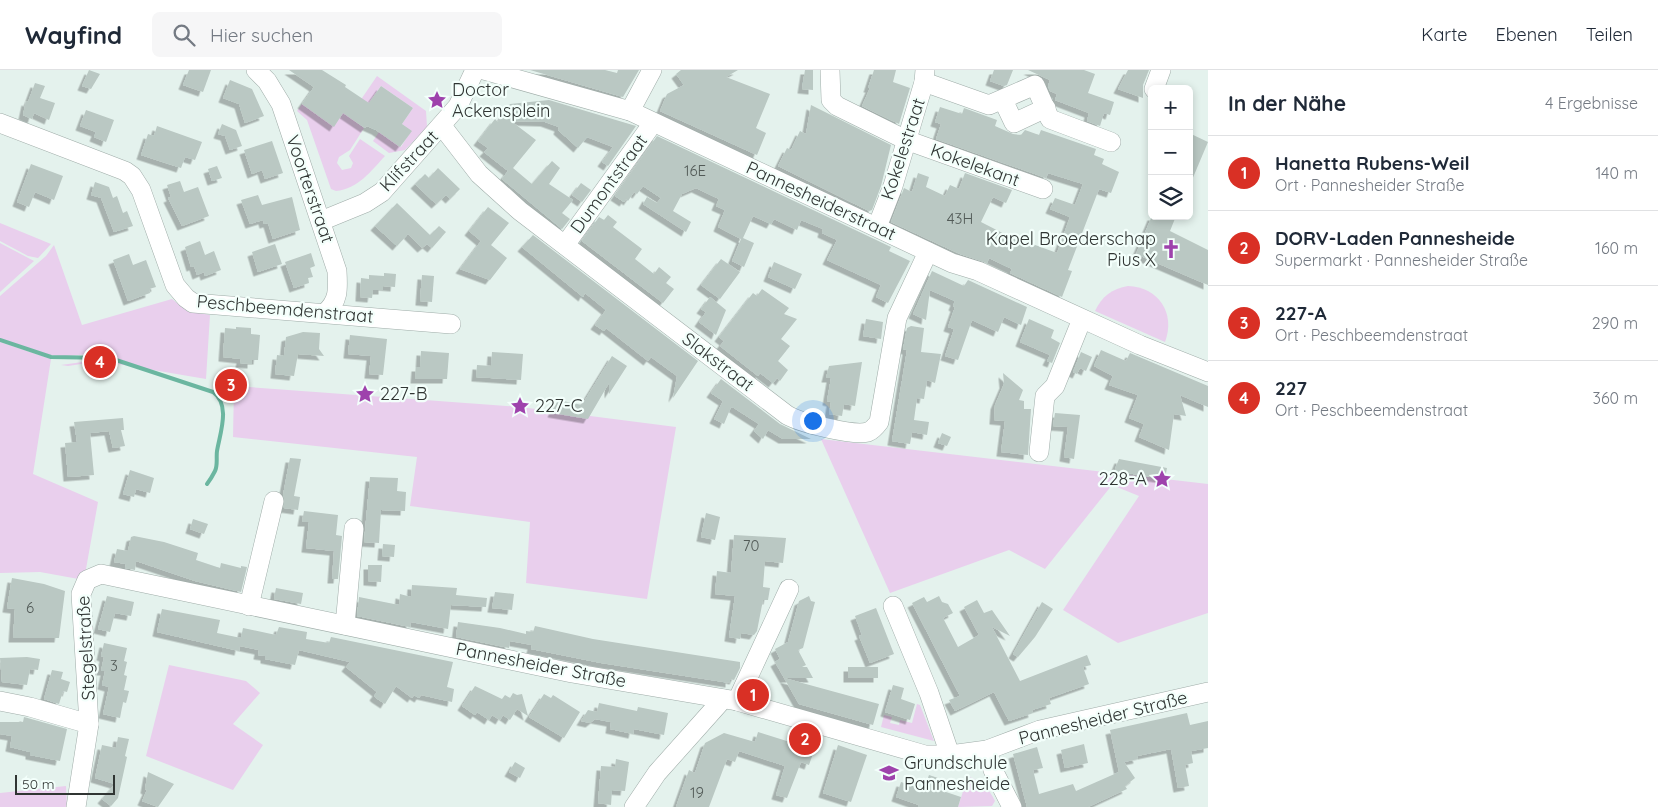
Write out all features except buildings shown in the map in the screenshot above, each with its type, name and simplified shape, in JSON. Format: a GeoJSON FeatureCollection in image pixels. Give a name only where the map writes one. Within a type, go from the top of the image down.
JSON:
{"type":"FeatureCollection","features":[{"type":"Feature","properties":{"kind":"street","name":"Voorterstraat"},"geometry":{"type":"LineString","coordinates":[[256,70],[267,81],[281,104],[337,272],[338,296],[334,305],[325,313]]}},
{"type":"Feature","properties":{"kind":"street"},"geometry":{"type":"LineString","coordinates":[[442,126],[458,106],[475,70]]}},
{"type":"Feature","properties":{"kind":"street","name":"Pannesheiderstraat"},"geometry":{"type":"LineString","coordinates":[[484,70],[630,111],[952,263],[978,271],[1082,319],[1208,372]]}},
{"type":"Feature","properties":{"kind":"street","name":"Kokelekant"},"geometry":{"type":"LineString","coordinates":[[830,70],[831,100],[838,106],[906,140],[1043,189]]}},
{"type":"Feature","properties":{"kind":"street"},"geometry":{"type":"LineString","coordinates":[[1155,85],[1161,70]]}},
{"type":"Feature","properties":{"kind":"street"},"geometry":{"type":"LineString","coordinates":[[630,111],[654,73]]}},
{"type":"Feature","properties":{"kind":"street"},"geometry":{"type":"LineString","coordinates":[[924,76],[989,105],[1003,100],[1034,78],[1050,119],[1111,142]]}},
{"type":"Feature","properties":{"kind":"street","name":"Kokelestraat"},"geometry":{"type":"LineString","coordinates":[[877,227],[893,186],[924,76]]}},
{"type":"Feature","properties":{"kind":"street"},"geometry":{"type":"LineString","coordinates":[[1003,100],[1014,123],[1046,108]]}},
{"type":"Feature","properties":{"kind":"street","name":"Dumontstraat"},"geometry":{"type":"LineString","coordinates":[[565,246],[653,123]]}},
{"type":"Feature","properties":{"kind":"street","name":"Peschbeemdenstraat"},"geometry":{"type":"LineString","coordinates":[[0,124],[126,171],[132,176],[140,190],[175,285],[186,298],[194,303],[451,324]]}},
{"type":"Feature","properties":{"kind":"street","name":"Klifstraat"},"geometry":{"type":"LineString","coordinates":[[321,221],[365,203],[382,192],[442,126]]}},
{"type":"Feature","properties":{"kind":"street","name":"Slakstraat"},"geometry":{"type":"LineString","coordinates":[[442,126],[479,174],[520,211],[787,415],[813,425],[868,432],[880,422],[898,318],[928,252]]}},
{"type":"Feature","properties":{"kind":"street"},"geometry":{"type":"LineString","coordinates":[[1039,452],[1045,396],[1055,386],[1082,319]]}},
{"type":"Feature","properties":{"kind":"street"},"geometry":{"type":"LineString","coordinates":[[248,606],[274,501]]}},
{"type":"Feature","properties":{"kind":"street"},"geometry":{"type":"LineString","coordinates":[[346,625],[354,528]]}},
{"type":"Feature","properties":{"kind":"street","name":"Pannesheider Straße"},"geometry":{"type":"LineString","coordinates":[[93,576],[113,575],[248,606],[572,673],[730,700],[926,755],[950,755],[987,750],[1040,730],[1208,692]]}},
{"type":"Feature","properties":{"kind":"street","name":"Stegelstraße"},"geometry":{"type":"LineString","coordinates":[[76,807],[89,724],[81,594],[88,580],[93,576]]}},
{"type":"Feature","properties":{"kind":"street"},"geometry":{"type":"LineString","coordinates":[[634,807],[656,773],[730,700],[789,589]]}},
{"type":"Feature","properties":{"kind":"street"},"geometry":{"type":"LineString","coordinates":[[894,606],[929,693],[950,755]]}},
{"type":"Feature","properties":{"kind":"street","name":"Stegelstraße"},"geometry":{"type":"LineString","coordinates":[[0,702],[30,707],[89,724]]}},
{"type":"Feature","properties":{"kind":"street"},"geometry":{"type":"LineString","coordinates":[[987,750],[993,770],[1012,807]]}},
{"type":"Feature","properties":{"kind":"shaded area"},"geometry":{"type":"Polygon","coordinates":[[[377,76],[426,111],[427,127],[405,150],[389,153],[373,141],[379,132],[401,147],[411,131],[402,124],[413,108],[381,86],[369,103],[378,109],[360,101],[377,76]]]}},
{"type":"Feature","properties":{"kind":"shaded area"},"geometry":{"type":"Polygon","coordinates":[[[302,104],[334,126],[345,110],[348,116],[364,128],[350,150],[339,157],[337,163],[342,170],[351,168],[353,163],[349,156],[360,139],[385,156],[369,173],[351,187],[336,191],[331,189],[307,120],[297,111],[302,104]]]}},
{"type":"Feature","properties":{"kind":"shaded area"},"geometry":{"type":"Polygon","coordinates":[[[0,223],[51,244],[38,258],[28,256],[0,241],[0,223]]]}},
{"type":"Feature","properties":{"kind":"shaded area"},"geometry":{"type":"Polygon","coordinates":[[[0,243],[34,261],[0,292],[0,243]]]}},
{"type":"Feature","properties":{"kind":"shaded area"},"geometry":{"type":"Polygon","coordinates":[[[54,245],[82,325],[172,299],[187,311],[210,315],[206,379],[100,361],[68,366],[61,365],[111,358],[100,354],[54,356],[0,339],[0,296],[46,256],[54,245]]]}},
{"type":"Feature","properties":{"kind":"shaded area"},"geometry":{"type":"Polygon","coordinates":[[[1128,286],[1148,291],[1162,303],[1168,321],[1165,342],[1095,311],[1108,294],[1128,286]]]}},
{"type":"Feature","properties":{"kind":"shaded area"},"geometry":{"type":"Polygon","coordinates":[[[0,342],[51,359],[33,474],[98,502],[84,580],[40,572],[0,573],[0,342]]]}},
{"type":"Feature","properties":{"kind":"shaded area"},"geometry":{"type":"Polygon","coordinates":[[[234,386],[520,407],[676,427],[647,599],[526,583],[530,522],[410,506],[417,457],[233,437],[234,386]]]}},
{"type":"Feature","properties":{"kind":"shaded area"},"geometry":{"type":"Polygon","coordinates":[[[821,439],[1208,484],[1208,613],[1118,643],[1063,610],[1139,496],[1112,485],[1045,569],[1009,550],[890,593],[821,439]]]}},
{"type":"Feature","properties":{"kind":"shaded area"},"geometry":{"type":"Polygon","coordinates":[[[169,665],[246,681],[260,693],[233,724],[263,745],[233,790],[146,756],[169,665]]]}},
{"type":"Feature","properties":{"kind":"shaded area"},"geometry":{"type":"Polygon","coordinates":[[[917,704],[920,705],[934,741],[881,727],[884,715],[892,717],[890,723],[899,725],[900,720],[912,723],[917,704]]]}},
{"type":"Feature","properties":{"kind":"shaded area"},"geometry":{"type":"Polygon","coordinates":[[[968,776],[981,783],[990,792],[995,801],[992,806],[958,807],[968,776]]]}},
{"type":"Feature","properties":{"kind":"shaded area"},"geometry":{"type":"Polygon","coordinates":[[[66,786],[67,807],[0,807],[0,793],[66,786]]]}},
{"type":"Feature","properties":{"kind":"waterway"},"geometry":{"type":"LineString","coordinates":[[0,340],[51,357],[110,358],[213,392],[222,404],[223,420],[217,451],[216,469],[207,484]]}},
{"type":"Feature","properties":{"kind":"place","name":"Doctor Ackensplein"},"geometry":{"type":"Point","coordinates":[437,100]}},
{"type":"Feature","properties":{"kind":"place","name":"Kapel Broederschap Pius X"},"geometry":{"type":"Point","coordinates":[1171,249]}},
{"type":"Feature","properties":{"kind":"place","name":"227"},"geometry":{"type":"Point","coordinates":[100,362]}},
{"type":"Feature","properties":{"kind":"place","name":"227-A"},"geometry":{"type":"Point","coordinates":[231,385]}},
{"type":"Feature","properties":{"kind":"place","name":"227-B"},"geometry":{"type":"Point","coordinates":[365,394]}},
{"type":"Feature","properties":{"kind":"place","name":"227-C"},"geometry":{"type":"Point","coordinates":[520,406]}},
{"type":"Feature","properties":{"kind":"place","name":"228-A"},"geometry":{"type":"Point","coordinates":[1162,479]}},
{"type":"Feature","properties":{"kind":"place","name":"Hanetta Rubens-Weil"},"geometry":{"type":"Point","coordinates":[753,695]}},
{"type":"Feature","properties":{"kind":"place","name":"DORV-Laden Pannesheide"},"geometry":{"type":"Point","coordinates":[805,739]}},
{"type":"Feature","properties":{"kind":"place","name":"Grundschule Pannesheide"},"geometry":{"type":"Point","coordinates":[889,773]}}]}
